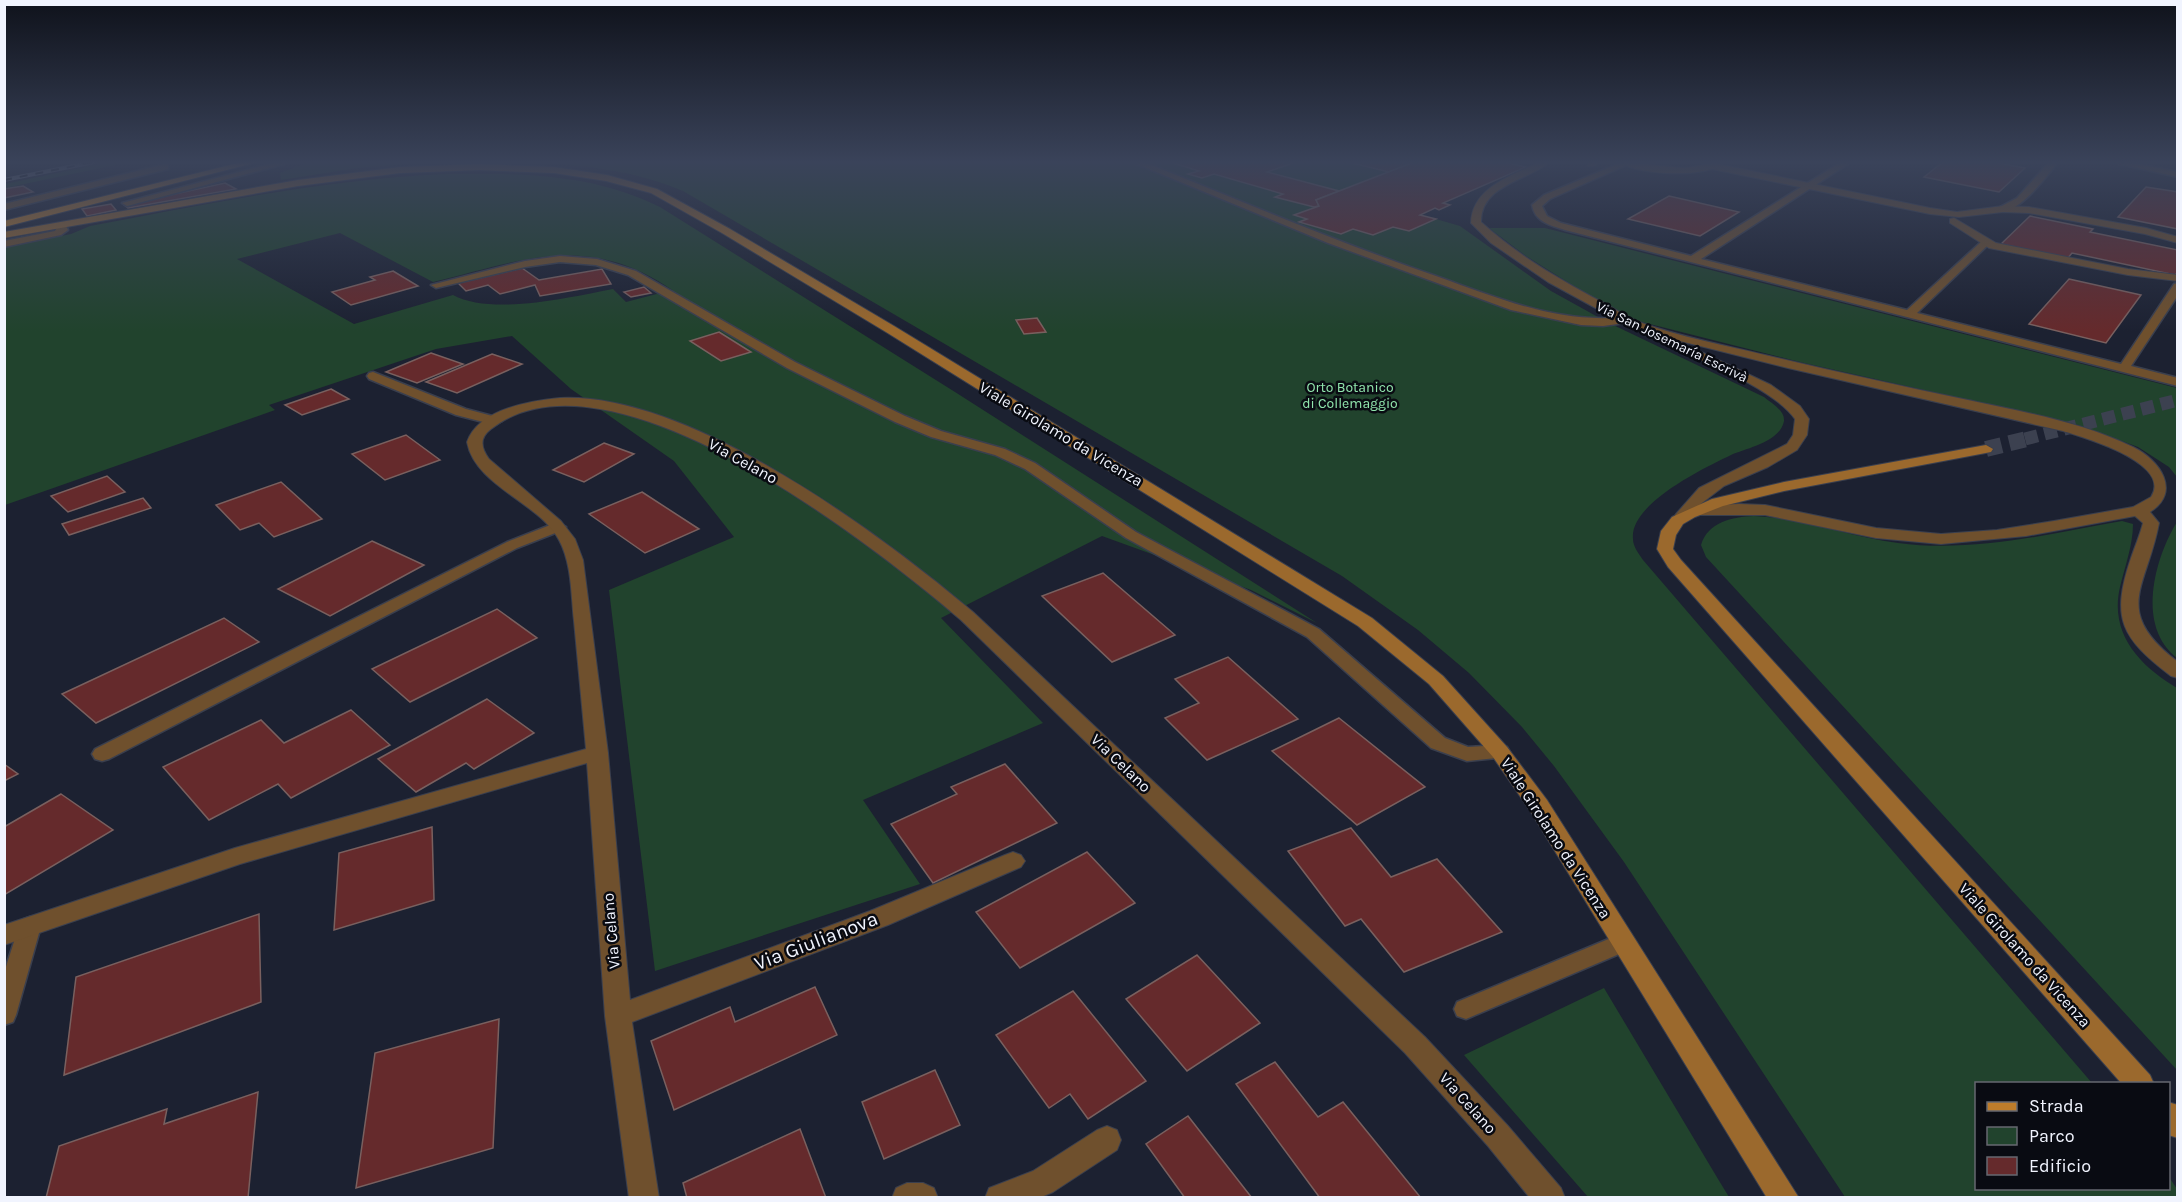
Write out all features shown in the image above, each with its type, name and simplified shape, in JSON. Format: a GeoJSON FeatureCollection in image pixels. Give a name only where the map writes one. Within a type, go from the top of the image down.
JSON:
{"type":"FeatureCollection","features":[{"type":"Feature","properties":{"kind":"main road"},"geometry":{"type":"LineString","coordinates":[[4,224],[27,218]]}},
{"type":"Feature","properties":{"kind":"main road","name":"Viale Girolamo da Vicenza"},"geometry":{"type":"LineString","coordinates":[[4,236],[105,218]]}},
{"type":"Feature","properties":{"kind":"main road","name":"Viale Girolamo da Vicenza"},"geometry":{"type":"LineString","coordinates":[[703,218],[890,329],[1365,622],[1436,680],[1500,752],[1539,806],[1784,1197]]}},
{"type":"Feature","properties":{"kind":"main road"},"geometry":{"type":"LineString","coordinates":[[1689,514],[1737,498],[1789,486],[1986,449]]}},
{"type":"Feature","properties":{"kind":"main road","name":"Viale Girolamo da Vicenza"},"geometry":{"type":"LineString","coordinates":[[1689,514],[1672,526],[1666,538],[1665,549],[1670,559],[2139,1082]]}},
{"type":"Feature","properties":{"kind":"street","name":"Via San Josemaría Escrivà"},"geometry":{"type":"LineString","coordinates":[[1476,218],[1478,226],[1508,251],[1544,275],[1627,321],[1779,396],[1798,411],[1802,419],[1800,435],[1795,444],[1784,452],[1734,474],[1704,492],[1692,501],[1689,514]]}},
{"type":"Feature","properties":{"kind":"street"},"geometry":{"type":"LineString","coordinates":[[1954,218],[1985,243],[2128,272],[2178,278]]}},
{"type":"Feature","properties":{"kind":"street"},"geometry":{"type":"LineString","coordinates":[[2076,218],[2178,240]]}},
{"type":"Feature","properties":{"kind":"street"},"geometry":{"type":"LineString","coordinates":[[1627,321],[1707,344],[2050,423],[2117,445],[2144,460],[2161,479],[2162,491],[2158,501],[2137,511],[1979,536],[1928,539],[1870,532],[1763,510],[1738,508],[1689,514]]}},
{"type":"Feature","properties":{"kind":"street"},"geometry":{"type":"LineString","coordinates":[[1745,378],[1742,369],[1750,363],[1774,363],[1807,368]]}},
{"type":"Feature","properties":{"kind":"street","name":"Via Celano"},"geometry":{"type":"LineString","coordinates":[[644,1197],[618,1016],[597,753],[578,576],[572,549],[558,527],[477,457],[473,450],[474,439],[483,428],[495,421],[526,408],[564,402],[599,404],[647,417],[711,442],[745,460],[846,522],[894,556],[967,616],[1399,1029],[1456,1088],[1550,1197]]}},
{"type":"Feature","properties":{"kind":"street"},"geometry":{"type":"LineString","coordinates":[[2137,511],[2148,518],[2151,523],[2129,594],[2131,621],[2145,644],[2178,672]]}},
{"type":"Feature","properties":{"kind":"street"},"geometry":{"type":"LineString","coordinates":[[4,935],[235,857],[597,753]]}},
{"type":"Feature","properties":{"kind":"street","name":"Via Giulianova"},"geometry":{"type":"LineString","coordinates":[[618,1016],[879,918],[1012,861]]}},
{"type":"Feature","properties":{"kind":"street"},"geometry":{"type":"LineString","coordinates":[[1000,1197],[1042,1182],[1107,1140]]}},
{"type":"Feature","properties":{"kind":"street"},"geometry":{"type":"LineString","coordinates":[[907,1197],[923,1197]]}},
{"type":"Feature","properties":{"kind":"lane"},"geometry":{"type":"LineString","coordinates":[[1276,218],[1391,264],[1508,304],[1574,320],[1627,321]]}},
{"type":"Feature","properties":{"kind":"lane"},"geometry":{"type":"LineString","coordinates":[[1544,218],[1559,225],[1692,260],[2178,382]]}},
{"type":"Feature","properties":{"kind":"lane"},"geometry":{"type":"LineString","coordinates":[[1692,260],[1758,218]]}},
{"type":"Feature","properties":{"kind":"lane"},"geometry":{"type":"LineString","coordinates":[[4,244],[58,232],[63,230],[62,226]]}},
{"type":"Feature","properties":{"kind":"lane"},"geometry":{"type":"LineString","coordinates":[[1908,315],[1985,243]]}},
{"type":"Feature","properties":{"kind":"lane"},"geometry":{"type":"LineString","coordinates":[[436,285],[525,264],[560,259],[597,262],[632,273],[791,365],[900,419],[936,434],[1000,452],[1036,469],[1131,535],[1313,633],[1438,742],[1467,754],[1500,752]]}},
{"type":"Feature","properties":{"kind":"lane"},"geometry":{"type":"LineString","coordinates":[[2124,368],[2178,286]]}},
{"type":"Feature","properties":{"kind":"lane"},"geometry":{"type":"LineString","coordinates":[[373,376],[461,412],[495,421]]}},
{"type":"Feature","properties":{"kind":"lane"},"geometry":{"type":"LineString","coordinates":[[102,754],[512,545],[558,527]]}},
{"type":"Feature","properties":{"kind":"lane"},"geometry":{"type":"LineString","coordinates":[[4,1015],[30,926]]}},
{"type":"Feature","properties":{"kind":"lane"},"geometry":{"type":"LineString","coordinates":[[1466,1010],[1623,942]]}},
{"type":"Feature","properties":{"kind":"green space"},"geometry":{"type":"Polygon","coordinates":[[[132,218],[678,218],[1317,623],[1251,590],[1102,536],[941,618],[1043,723],[863,800],[920,884],[655,971],[609,590],[734,537],[674,461],[571,389],[512,336],[436,349],[269,405],[275,410],[5,505],[4,247],[71,234],[90,226],[132,218]],[[340,233],[237,259],[354,324],[453,295],[469,301],[510,304],[554,300],[613,289],[626,302],[672,290],[641,272],[612,261],[583,256],[554,256],[496,266],[433,282],[340,233]]]}},
{"type":"Feature","properties":{"kind":"green space","name":"Orto Botanico di Collemaggio"},"geometry":{"type":"Polygon","coordinates":[[[729,218],[1304,218],[1307,219],[1300,222],[1341,234],[1353,229],[1373,235],[1393,227],[1409,231],[1436,219],[1460,226],[1551,291],[1607,322],[1764,397],[1777,407],[1784,417],[1781,428],[1776,434],[1762,443],[1731,455],[1687,478],[1655,500],[1635,526],[1633,539],[1635,548],[2091,1082],[1975,1082],[1975,1190],[2170,1190],[2170,1178],[2177,1189],[2177,1197],[1845,1197],[1624,862],[1554,766],[1522,727],[1469,673],[1418,630],[1342,576],[729,218]]]}},
{"type":"Feature","properties":{"kind":"green space"},"geometry":{"type":"Polygon","coordinates":[[[1489,228],[1545,228],[2177,388],[2177,477],[2169,467],[2138,447],[2075,424],[1804,363],[1638,321],[1580,290],[1526,256],[1489,228]]]}},
{"type":"Feature","properties":{"kind":"green space"},"geometry":{"type":"Polygon","coordinates":[[[1754,516],[1790,520],[1898,543],[1954,546],[2010,541],[2122,521],[2133,524],[2130,548],[2120,587],[2119,620],[2130,647],[2140,659],[2151,670],[2177,688],[2177,1070],[1706,557],[1701,545],[1709,531],[1722,522],[1754,516]]]}},
{"type":"Feature","properties":{"kind":"green space"},"geometry":{"type":"Polygon","coordinates":[[[2177,522],[2177,658],[2164,645],[2156,629],[2153,592],[2162,554],[2177,522]]]}},
{"type":"Feature","properties":{"kind":"green space"},"geometry":{"type":"Polygon","coordinates":[[[1604,988],[1729,1197],[1588,1197],[1464,1055],[1604,988]]]}},
{"type":"Feature","properties":{"kind":"building"},"geometry":{"type":"Polygon","coordinates":[[[1304,218],[1436,219],[1409,231],[1393,227],[1373,235],[1353,229],[1341,234],[1299,222],[1307,219],[1304,218]]]}},
{"type":"Feature","properties":{"kind":"building"},"geometry":{"type":"Polygon","coordinates":[[[1630,218],[1729,218],[1700,236],[1628,219],[1630,218]]]}},
{"type":"Feature","properties":{"kind":"building"},"geometry":{"type":"Polygon","coordinates":[[[2028,218],[2040,218],[2093,229],[2090,232],[2178,250],[2178,272],[2175,275],[2072,253],[2067,259],[2001,244],[2028,218]]]}},
{"type":"Feature","properties":{"kind":"building"},"geometry":{"type":"Polygon","coordinates":[[[2123,218],[2178,218],[2178,229],[2123,218]]]}},
{"type":"Feature","properties":{"kind":"building"},"geometry":{"type":"Polygon","coordinates":[[[522,268],[539,280],[602,269],[611,284],[540,296],[535,285],[500,294],[488,285],[466,291],[458,283],[522,268]]]}},
{"type":"Feature","properties":{"kind":"building"},"geometry":{"type":"Polygon","coordinates":[[[393,271],[418,286],[351,305],[332,292],[375,280],[370,277],[393,271]]]}},
{"type":"Feature","properties":{"kind":"building"},"geometry":{"type":"Polygon","coordinates":[[[2069,279],[2141,295],[2106,343],[2029,324],[2069,279]]]}},
{"type":"Feature","properties":{"kind":"building"},"geometry":{"type":"Polygon","coordinates":[[[644,287],[651,293],[631,297],[624,292],[644,287]]]}},
{"type":"Feature","properties":{"kind":"building"},"geometry":{"type":"Polygon","coordinates":[[[1037,318],[1046,332],[1024,334],[1016,320],[1037,318]]]}},
{"type":"Feature","properties":{"kind":"building"},"geometry":{"type":"Polygon","coordinates":[[[719,332],[751,352],[721,361],[690,341],[719,332]]]}},
{"type":"Feature","properties":{"kind":"building"},"geometry":{"type":"Polygon","coordinates":[[[431,353],[463,364],[417,383],[386,372],[431,353]]]}},
{"type":"Feature","properties":{"kind":"building"},"geometry":{"type":"Polygon","coordinates":[[[492,354],[522,364],[457,393],[426,382],[492,354]]]}},
{"type":"Feature","properties":{"kind":"building"},"geometry":{"type":"Polygon","coordinates":[[[331,389],[349,399],[302,415],[285,405],[331,389]]]}},
{"type":"Feature","properties":{"kind":"building"},"geometry":{"type":"Polygon","coordinates":[[[406,435],[440,460],[385,480],[352,454],[406,435]]]}},
{"type":"Feature","properties":{"kind":"building"},"geometry":{"type":"Polygon","coordinates":[[[604,443],[634,454],[584,482],[553,470],[604,443]]]}},
{"type":"Feature","properties":{"kind":"building"},"geometry":{"type":"Polygon","coordinates":[[[107,476],[125,492],[68,512],[51,496],[107,476]]]}},
{"type":"Feature","properties":{"kind":"building"},"geometry":{"type":"Polygon","coordinates":[[[281,482],[322,519],[274,537],[259,523],[240,530],[216,505],[281,482]]]}},
{"type":"Feature","properties":{"kind":"building"},"geometry":{"type":"Polygon","coordinates":[[[642,492],[699,529],[645,553],[589,514],[642,492]]]}},
{"type":"Feature","properties":{"kind":"building"},"geometry":{"type":"Polygon","coordinates":[[[143,498],[151,508],[69,535],[62,524],[143,498]]]}},
{"type":"Feature","properties":{"kind":"building"},"geometry":{"type":"Polygon","coordinates":[[[372,541],[424,565],[330,616],[278,589],[372,541]]]}},
{"type":"Feature","properties":{"kind":"building"},"geometry":{"type":"Polygon","coordinates":[[[1103,573],[1175,635],[1112,662],[1042,596],[1103,573]]]}},
{"type":"Feature","properties":{"kind":"building"},"geometry":{"type":"Polygon","coordinates":[[[497,609],[537,638],[410,702],[372,669],[497,609]]]}},
{"type":"Feature","properties":{"kind":"building"},"geometry":{"type":"Polygon","coordinates":[[[224,618],[259,642],[96,723],[62,694],[224,618]]]}},
{"type":"Feature","properties":{"kind":"building"},"geometry":{"type":"Polygon","coordinates":[[[1228,657],[1298,719],[1207,760],[1165,718],[1199,703],[1175,679],[1228,657]]]}},
{"type":"Feature","properties":{"kind":"building"},"geometry":{"type":"Polygon","coordinates":[[[487,699],[534,733],[474,769],[466,763],[416,792],[378,759],[487,699]]]}},
{"type":"Feature","properties":{"kind":"building"},"geometry":{"type":"Polygon","coordinates":[[[351,710],[390,745],[291,798],[278,784],[209,820],[163,767],[261,720],[284,743],[351,710]]]}},
{"type":"Feature","properties":{"kind":"building"},"geometry":{"type":"Polygon","coordinates":[[[1339,718],[1425,787],[1357,825],[1272,751],[1339,718]]]}},
{"type":"Feature","properties":{"kind":"building"},"geometry":{"type":"Polygon","coordinates":[[[4,764],[18,774],[4,781],[4,764]]]}},
{"type":"Feature","properties":{"kind":"building"},"geometry":{"type":"Polygon","coordinates":[[[1005,764],[1057,823],[933,883],[891,824],[957,794],[951,787],[1005,764]]]}},
{"type":"Feature","properties":{"kind":"building"},"geometry":{"type":"Polygon","coordinates":[[[61,794],[113,830],[4,895],[4,827],[61,794]]]}},
{"type":"Feature","properties":{"kind":"building"},"geometry":{"type":"Polygon","coordinates":[[[432,827],[434,900],[334,930],[339,853],[432,827]]]}},
{"type":"Feature","properties":{"kind":"building"},"geometry":{"type":"Polygon","coordinates":[[[1351,828],[1391,877],[1437,859],[1502,932],[1404,972],[1361,919],[1345,926],[1288,851],[1351,828]]]}},
{"type":"Feature","properties":{"kind":"building"},"geometry":{"type":"Polygon","coordinates":[[[1087,852],[1135,903],[1020,968],[976,912],[1087,852]]]}},
{"type":"Feature","properties":{"kind":"building"},"geometry":{"type":"Polygon","coordinates":[[[259,914],[261,1002],[64,1075],[76,977],[259,914]]]}},
{"type":"Feature","properties":{"kind":"building"},"geometry":{"type":"Polygon","coordinates":[[[1197,955],[1260,1023],[1187,1071],[1126,999],[1197,955]]]}},
{"type":"Feature","properties":{"kind":"building"},"geometry":{"type":"Polygon","coordinates":[[[815,987],[837,1035],[674,1110],[651,1041],[730,1007],[735,1022],[815,987]]]}},
{"type":"Feature","properties":{"kind":"building"},"geometry":{"type":"Polygon","coordinates":[[[1073,991],[1146,1081],[1088,1119],[1070,1094],[1049,1108],[996,1035],[1073,991]]]}},
{"type":"Feature","properties":{"kind":"building"},"geometry":{"type":"Polygon","coordinates":[[[499,1019],[493,1148],[356,1188],[375,1053],[499,1019]]]}},
{"type":"Feature","properties":{"kind":"building"},"geometry":{"type":"Polygon","coordinates":[[[1275,1062],[1318,1117],[1343,1102],[1421,1198],[1320,1198],[1236,1084],[1275,1062]]]}},
{"type":"Feature","properties":{"kind":"building"},"geometry":{"type":"Polygon","coordinates":[[[935,1070],[960,1125],[884,1159],[862,1102],[935,1070]]]}},
{"type":"Feature","properties":{"kind":"building"},"geometry":{"type":"Polygon","coordinates":[[[258,1092],[248,1198],[46,1198],[59,1146],[167,1109],[164,1124],[258,1092]]]}},
{"type":"Feature","properties":{"kind":"building"},"geometry":{"type":"Polygon","coordinates":[[[1188,1116],[1252,1198],[1185,1198],[1146,1144],[1188,1116]]]}},
{"type":"Feature","properties":{"kind":"building"},"geometry":{"type":"Polygon","coordinates":[[[800,1129],[826,1198],[687,1198],[683,1183],[800,1129]]]}},
{"type":"Feature","properties":{"kind":"tunnel"},"geometry":{"type":"LineString","coordinates":[[2025,439],[2178,400]]}},
{"type":"Feature","properties":{"kind":"tunnel"},"geometry":{"type":"LineString","coordinates":[[1986,449],[2031,438]]}}]}
